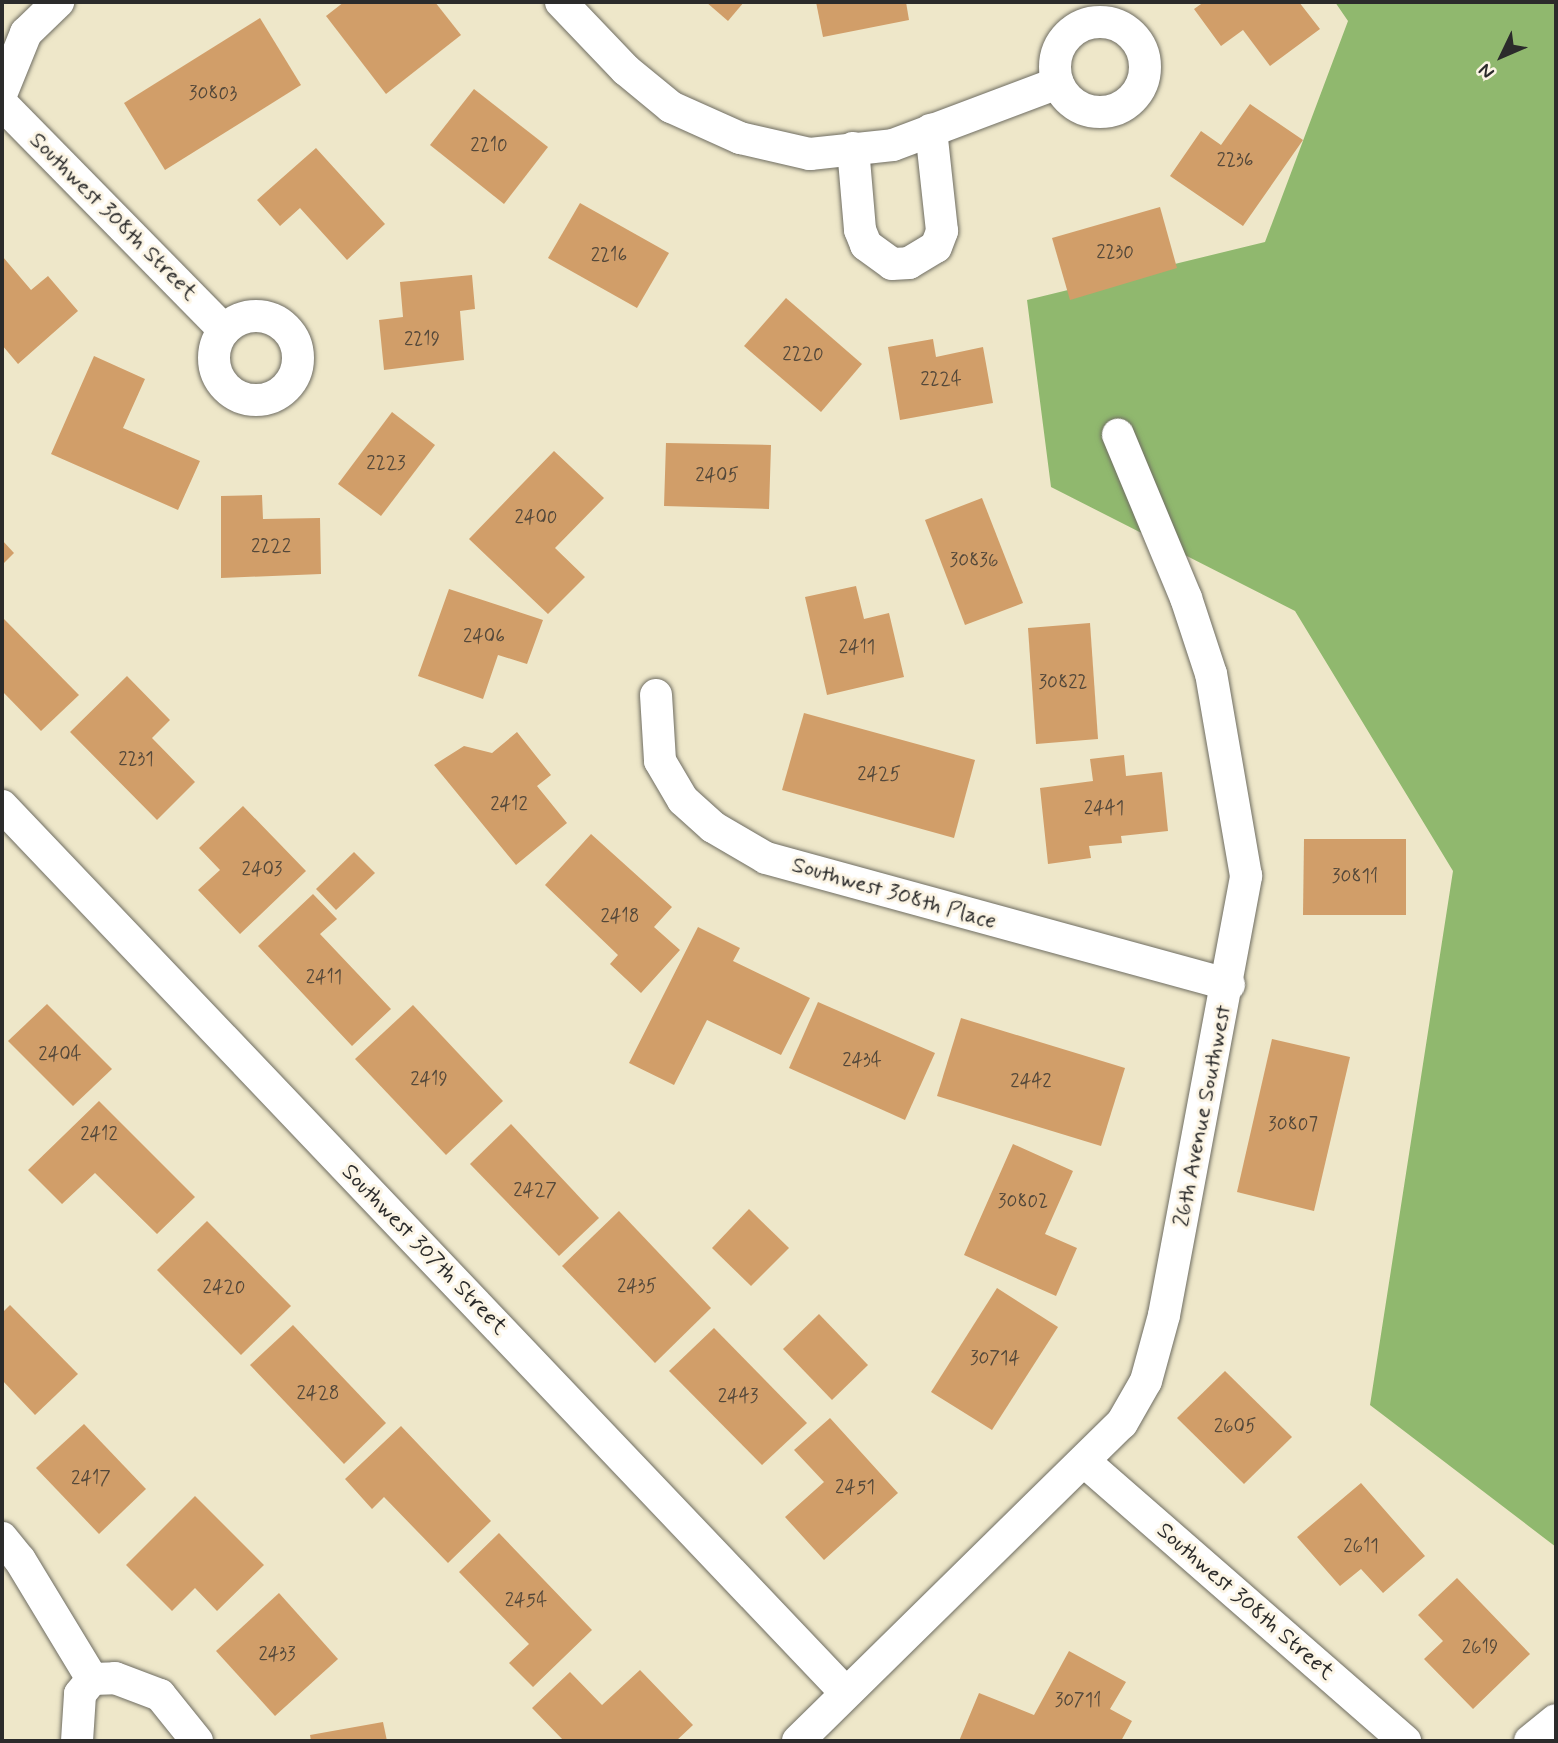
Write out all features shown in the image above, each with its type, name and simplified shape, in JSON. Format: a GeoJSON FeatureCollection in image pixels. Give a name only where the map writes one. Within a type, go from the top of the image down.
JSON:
{"type":"FeatureCollection","features":[{"type":"Feature","properties":{"kind":"street"},"geometry":{"type":"LineString","coordinates":[[2,92],[26,33],[58,2]]}},
{"type":"Feature","properties":{"kind":"street"},"geometry":{"type":"LineString","coordinates":[[561,2],[626,70],[671,107],[740,138],[810,153],[893,145],[1058,83]]}},
{"type":"Feature","properties":{"kind":"street","name":"Southwest 308th Street"},"geometry":{"type":"LineString","coordinates":[[2,104],[225,330]]}},
{"type":"Feature","properties":{"kind":"street"},"geometry":{"type":"LineString","coordinates":[[853,148],[860,230],[866,245],[892,264],[909,263],[924,258],[942,231],[931,131]]}},
{"type":"Feature","properties":{"kind":"street","name":"26th Avenue Southwest"},"geometry":{"type":"LineString","coordinates":[[798,1741],[1122,1423],[1146,1381],[1164,1315],[1229,985],[1246,876],[1211,674],[1186,598],[1118,435]]}},
{"type":"Feature","properties":{"kind":"street","name":"Southwest 308th Place"},"geometry":{"type":"LineString","coordinates":[[656,695],[660,761],[683,800],[713,827],[766,858],[1229,985]]}},
{"type":"Feature","properties":{"kind":"street","name":"Southwest 307th Street"},"geometry":{"type":"LineString","coordinates":[[2,806],[846,1693]]}},
{"type":"Feature","properties":{"kind":"street","name":"Southwest 308th Street"},"geometry":{"type":"LineString","coordinates":[[1085,1462],[1405,1741]]}},
{"type":"Feature","properties":{"kind":"street"},"geometry":{"type":"LineString","coordinates":[[2,1538],[53,1612],[92,1679]]}},
{"type":"Feature","properties":{"kind":"street"},"geometry":{"type":"LineString","coordinates":[[77,1741],[80,1694],[92,1679],[115,1678],[160,1695],[197,1741]]}},
{"type":"Feature","properties":{"kind":"street"},"geometry":{"type":"LineString","coordinates":[[1530,1741],[1556,1720]]}},
{"type":"Feature","properties":{"kind":"green space"},"geometry":{"type":"Polygon","coordinates":[[[1335,2],[1556,2],[1556,1547],[1370,1405],[1453,871],[1295,611],[1051,487],[1027,300],[1265,242],[1348,21],[1335,2]]]}},
{"type":"Feature","properties":{"kind":"building"},"geometry":{"type":"Polygon","coordinates":[[[344,2],[435,2],[461,35],[386,94],[326,16],[344,2]]]}},
{"type":"Feature","properties":{"kind":"building"},"geometry":{"type":"Polygon","coordinates":[[[706,2],[744,2],[728,21],[706,2]]]}},
{"type":"Feature","properties":{"kind":"building"},"geometry":{"type":"Polygon","coordinates":[[[816,2],[906,2],[909,20],[823,37],[816,2]]]}},
{"type":"Feature","properties":{"kind":"building"},"geometry":{"type":"Polygon","coordinates":[[[1204,2],[1299,2],[1320,29],[1270,66],[1243,30],[1221,46],[1194,9],[1204,2]]]}},
{"type":"Feature","properties":{"kind":"building"},"geometry":{"type":"Polygon","coordinates":[[[260,18],[301,85],[165,170],[124,103],[260,18]]]}},
{"type":"Feature","properties":{"kind":"building"},"geometry":{"type":"Polygon","coordinates":[[[474,89],[548,147],[504,204],[430,145],[474,89]]]}},
{"type":"Feature","properties":{"kind":"building"},"geometry":{"type":"Polygon","coordinates":[[[1250,104],[1303,140],[1243,226],[1170,176],[1201,131],[1221,145],[1250,104]]]}},
{"type":"Feature","properties":{"kind":"building"},"geometry":{"type":"Polygon","coordinates":[[[316,148],[385,224],[347,260],[300,208],[280,226],[257,200],[316,148]]]}},
{"type":"Feature","properties":{"kind":"building"},"geometry":{"type":"Polygon","coordinates":[[[580,203],[669,253],[637,308],[548,258],[580,203]]]}},
{"type":"Feature","properties":{"kind":"building"},"geometry":{"type":"Polygon","coordinates":[[[1160,207],[1177,268],[1070,300],[1052,238],[1160,207]]]}},
{"type":"Feature","properties":{"kind":"building"},"geometry":{"type":"Polygon","coordinates":[[[3,257],[31,290],[48,276],[78,311],[18,364],[2,345],[3,257]]]}},
{"type":"Feature","properties":{"kind":"building"},"geometry":{"type":"Polygon","coordinates":[[[472,275],[475,309],[460,311],[464,360],[384,370],[379,320],[403,317],[400,282],[472,275]]]}},
{"type":"Feature","properties":{"kind":"building"},"geometry":{"type":"Polygon","coordinates":[[[786,298],[862,364],[821,412],[744,346],[786,298]]]}},
{"type":"Feature","properties":{"kind":"building"},"geometry":{"type":"Polygon","coordinates":[[[933,339],[936,357],[983,347],[993,403],[900,420],[888,347],[933,339]]]}},
{"type":"Feature","properties":{"kind":"building"},"geometry":{"type":"Polygon","coordinates":[[[94,356],[145,379],[123,428],[200,461],[178,510],[51,454],[94,356]]]}},
{"type":"Feature","properties":{"kind":"building"},"geometry":{"type":"Polygon","coordinates":[[[392,412],[435,445],[381,516],[338,484],[392,412]]]}},
{"type":"Feature","properties":{"kind":"building"},"geometry":{"type":"Polygon","coordinates":[[[666,443],[771,445],[769,509],[664,506],[666,443]]]}},
{"type":"Feature","properties":{"kind":"building"},"geometry":{"type":"Polygon","coordinates":[[[554,451],[604,498],[555,548],[585,577],[548,614],[469,539],[554,451]]]}},
{"type":"Feature","properties":{"kind":"building"},"geometry":{"type":"Polygon","coordinates":[[[262,495],[263,519],[320,518],[321,574],[221,578],[221,496],[262,495]]]}},
{"type":"Feature","properties":{"kind":"building"},"geometry":{"type":"Polygon","coordinates":[[[982,498],[1023,603],[965,625],[925,520],[982,498]]]}},
{"type":"Feature","properties":{"kind":"building"},"geometry":{"type":"Polygon","coordinates":[[[2,540],[14,553],[2,565],[2,540]]]}},
{"type":"Feature","properties":{"kind":"building"},"geometry":{"type":"Polygon","coordinates":[[[856,586],[864,619],[889,613],[904,677],[827,695],[805,597],[856,586]]]}},
{"type":"Feature","properties":{"kind":"building"},"geometry":{"type":"Polygon","coordinates":[[[449,589],[543,620],[527,664],[498,655],[483,699],[418,676],[449,589]]]}},
{"type":"Feature","properties":{"kind":"building"},"geometry":{"type":"Polygon","coordinates":[[[2,617],[79,695],[41,731],[2,691],[2,617]]]}},
{"type":"Feature","properties":{"kind":"building"},"geometry":{"type":"Polygon","coordinates":[[[1090,623],[1098,739],[1036,744],[1028,628],[1090,623]]]}},
{"type":"Feature","properties":{"kind":"building"},"geometry":{"type":"Polygon","coordinates":[[[127,676],[170,720],[152,738],[195,782],[157,820],[70,732],[127,676]]]}},
{"type":"Feature","properties":{"kind":"building"},"geometry":{"type":"Polygon","coordinates":[[[804,713],[975,760],[954,838],[782,790],[804,713]]]}},
{"type":"Feature","properties":{"kind":"building"},"geometry":{"type":"Polygon","coordinates":[[[517,732],[551,775],[537,786],[567,823],[516,865],[434,765],[464,746],[492,753],[517,732]]]}},
{"type":"Feature","properties":{"kind":"building"},"geometry":{"type":"Polygon","coordinates":[[[1124,755],[1126,776],[1162,772],[1168,831],[1121,836],[1122,843],[1089,846],[1091,858],[1048,864],[1040,788],[1093,781],[1090,759],[1124,755]]]}},
{"type":"Feature","properties":{"kind":"building"},"geometry":{"type":"Polygon","coordinates":[[[243,806],[306,871],[240,934],[198,890],[220,870],[199,848],[243,806]]]}},
{"type":"Feature","properties":{"kind":"building"},"geometry":{"type":"Polygon","coordinates":[[[591,834],[672,907],[654,927],[680,950],[641,993],[610,964],[618,955],[545,885],[591,834]]]}},
{"type":"Feature","properties":{"kind":"building"},"geometry":{"type":"Polygon","coordinates":[[[1304,839],[1406,839],[1406,915],[1303,915],[1304,839]]]}},
{"type":"Feature","properties":{"kind":"building"},"geometry":{"type":"Polygon","coordinates":[[[354,852],[375,873],[336,910],[316,889],[354,852]]]}},
{"type":"Feature","properties":{"kind":"building"},"geometry":{"type":"Polygon","coordinates":[[[313,894],[337,919],[320,934],[391,1009],[352,1046],[258,946],[313,894]]]}},
{"type":"Feature","properties":{"kind":"building"},"geometry":{"type":"Polygon","coordinates":[[[698,927],[740,948],[733,961],[810,998],[781,1055],[707,1020],[674,1085],[629,1063],[698,927]]]}},
{"type":"Feature","properties":{"kind":"building"},"geometry":{"type":"Polygon","coordinates":[[[818,1002],[935,1053],[905,1120],[789,1068],[818,1002]]]}},
{"type":"Feature","properties":{"kind":"building"},"geometry":{"type":"Polygon","coordinates":[[[47,1004],[112,1069],[73,1106],[8,1041],[47,1004]]]}},
{"type":"Feature","properties":{"kind":"building"},"geometry":{"type":"Polygon","coordinates":[[[413,1005],[503,1101],[446,1155],[355,1059],[413,1005]]]}},
{"type":"Feature","properties":{"kind":"building"},"geometry":{"type":"Polygon","coordinates":[[[961,1018],[1125,1068],[1101,1146],[937,1096],[961,1018]]]}},
{"type":"Feature","properties":{"kind":"building"},"geometry":{"type":"Polygon","coordinates":[[[1272,1039],[1350,1057],[1314,1211],[1237,1192],[1272,1039]]]}},
{"type":"Feature","properties":{"kind":"building"},"geometry":{"type":"Polygon","coordinates":[[[99,1101],[195,1197],[157,1234],[95,1173],[62,1204],[28,1170],[99,1101]]]}},
{"type":"Feature","properties":{"kind":"building"},"geometry":{"type":"Polygon","coordinates":[[[511,1124],[599,1218],[559,1256],[470,1164],[511,1124]]]}},
{"type":"Feature","properties":{"kind":"building"},"geometry":{"type":"Polygon","coordinates":[[[1013,1144],[1073,1171],[1045,1234],[1077,1248],[1056,1296],[964,1255],[1013,1144]]]}},
{"type":"Feature","properties":{"kind":"building"},"geometry":{"type":"Polygon","coordinates":[[[749,1209],[789,1248],[751,1286],[712,1248],[749,1209]]]}},
{"type":"Feature","properties":{"kind":"building"},"geometry":{"type":"Polygon","coordinates":[[[619,1211],[711,1308],[655,1363],[562,1266],[619,1211]]]}},
{"type":"Feature","properties":{"kind":"building"},"geometry":{"type":"Polygon","coordinates":[[[207,1221],[291,1306],[241,1355],[157,1270],[207,1221]]]}},
{"type":"Feature","properties":{"kind":"building"},"geometry":{"type":"Polygon","coordinates":[[[997,1288],[1058,1327],[992,1430],[931,1392],[997,1288]]]}},
{"type":"Feature","properties":{"kind":"building"},"geometry":{"type":"Polygon","coordinates":[[[10,1305],[78,1374],[35,1415],[2,1380],[2,1313],[10,1305]]]}},
{"type":"Feature","properties":{"kind":"building"},"geometry":{"type":"Polygon","coordinates":[[[819,1314],[868,1365],[832,1400],[783,1349],[819,1314]]]}},
{"type":"Feature","properties":{"kind":"building"},"geometry":{"type":"Polygon","coordinates":[[[293,1325],[386,1423],[344,1464],[250,1365],[293,1325]]]}},
{"type":"Feature","properties":{"kind":"building"},"geometry":{"type":"Polygon","coordinates":[[[714,1328],[807,1423],[762,1465],[669,1371],[714,1328]]]}},
{"type":"Feature","properties":{"kind":"building"},"geometry":{"type":"Polygon","coordinates":[[[1225,1371],[1292,1437],[1244,1484],[1177,1418],[1225,1371]]]}},
{"type":"Feature","properties":{"kind":"building"},"geometry":{"type":"Polygon","coordinates":[[[830,1418],[898,1493],[824,1560],[785,1517],[824,1482],[794,1450],[830,1418]]]}},
{"type":"Feature","properties":{"kind":"building"},"geometry":{"type":"Polygon","coordinates":[[[84,1424],[146,1489],[99,1534],[36,1468],[84,1424]]]}},
{"type":"Feature","properties":{"kind":"building"},"geometry":{"type":"Polygon","coordinates":[[[401,1426],[491,1521],[448,1563],[384,1497],[372,1509],[345,1479],[401,1426]]]}},
{"type":"Feature","properties":{"kind":"building"},"geometry":{"type":"Polygon","coordinates":[[[1361,1483],[1425,1556],[1383,1593],[1361,1569],[1340,1586],[1297,1537],[1361,1483]]]}},
{"type":"Feature","properties":{"kind":"building"},"geometry":{"type":"Polygon","coordinates":[[[195,1496],[264,1565],[217,1611],[195,1588],[172,1611],[126,1565],[195,1496]]]}},
{"type":"Feature","properties":{"kind":"building"},"geometry":{"type":"Polygon","coordinates":[[[499,1533],[592,1630],[533,1687],[509,1663],[529,1644],[459,1572],[499,1533]]]}},
{"type":"Feature","properties":{"kind":"building"},"geometry":{"type":"Polygon","coordinates":[[[1457,1578],[1530,1654],[1473,1709],[1424,1659],[1443,1641],[1418,1615],[1457,1578]]]}},
{"type":"Feature","properties":{"kind":"building"},"geometry":{"type":"Polygon","coordinates":[[[279,1593],[338,1659],[275,1716],[216,1651],[279,1593]]]}},
{"type":"Feature","properties":{"kind":"building"},"geometry":{"type":"Polygon","coordinates":[[[1069,1651],[1126,1682],[1110,1709],[1132,1721],[1121,1741],[959,1741],[979,1693],[1034,1715],[1069,1651]]]}},
{"type":"Feature","properties":{"kind":"building"},"geometry":{"type":"Polygon","coordinates":[[[640,1670],[693,1725],[676,1741],[564,1741],[532,1708],[570,1672],[602,1705],[640,1670]]]}},
{"type":"Feature","properties":{"kind":"building"},"geometry":{"type":"Polygon","coordinates":[[[383,1722],[387,1741],[311,1741],[310,1735],[383,1722]]]}}]}
